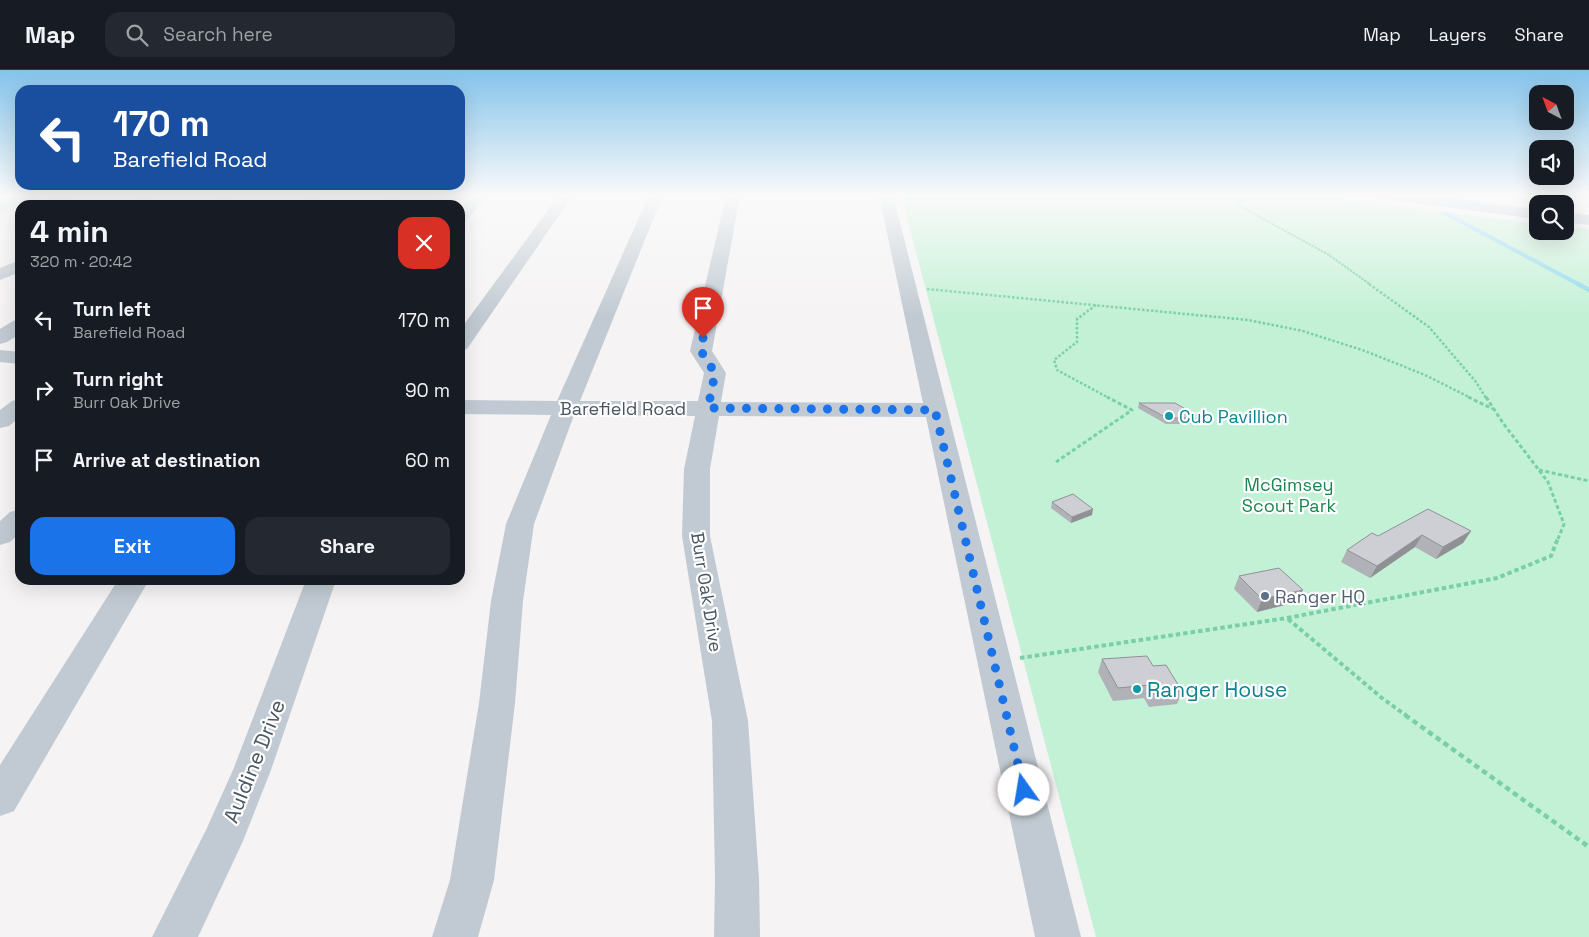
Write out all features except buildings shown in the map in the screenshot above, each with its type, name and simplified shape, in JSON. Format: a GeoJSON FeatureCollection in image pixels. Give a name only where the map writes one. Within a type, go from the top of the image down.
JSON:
{"type":"FeatureCollection","features":[{"type":"Feature","properties":{"kind":"street"},"geometry":{"type":"LineString","coordinates":[[465,338],[537,235]]}},
{"type":"Feature","properties":{"kind":"street"},"geometry":{"type":"LineString","coordinates":[[455,937],[472,880],[497,703],[507,601],[520,524],[565,408],[639,235]]}},
{"type":"Feature","properties":{"kind":"street","name":"Burr Oak Drive"},"geometry":{"type":"LineString","coordinates":[[725,235],[701,351],[715,373],[697,469],[696,536],[730,721],[737,879],[737,937]]}},
{"type":"Feature","properties":{"kind":"street"},"geometry":{"type":"LineString","coordinates":[[895,235],[1058,937]]}},
{"type":"Feature","properties":{"kind":"street"},"geometry":{"type":"LineString","coordinates":[[0,275],[15,268]]}},
{"type":"Feature","properties":{"kind":"street"},"geometry":{"type":"LineString","coordinates":[[0,338],[15,328]]}},
{"type":"Feature","properties":{"kind":"street"},"geometry":{"type":"LineString","coordinates":[[0,356],[15,358]]}},
{"type":"Feature","properties":{"kind":"street","name":"Barefield Road"},"geometry":{"type":"LineString","coordinates":[[465,407],[935,410]]}},
{"type":"Feature","properties":{"kind":"street"},"geometry":{"type":"LineString","coordinates":[[0,420],[15,410]]}},
{"type":"Feature","properties":{"kind":"street"},"geometry":{"type":"LineString","coordinates":[[0,536],[15,522]]}},
{"type":"Feature","properties":{"kind":"street"},"geometry":{"type":"LineString","coordinates":[[0,799],[131,585]]}},
{"type":"Feature","properties":{"kind":"street","name":"Auldine Drive"},"geometry":{"type":"LineString","coordinates":[[175,937],[222,841],[252,770],[319,585]]}},
{"type":"Feature","properties":{"kind":"path"},"geometry":{"type":"LineString","coordinates":[[994,662],[1080,651],[1288,618],[1497,578],[1551,556],[1564,524],[1548,482],[1494,410],[1476,382],[1429,327],[1329,255],[1293,235]]}},
{"type":"Feature","properties":{"kind":"path"},"geometry":{"type":"LineString","coordinates":[[907,287],[1248,320],[1303,331],[1365,351],[1399,365],[1494,410]]}},
{"type":"Feature","properties":{"kind":"path"},"geometry":{"type":"LineString","coordinates":[[1056,462],[1132,410],[1057,370],[1054,360],[1076,342],[1077,319],[1096,305]]}},
{"type":"Feature","properties":{"kind":"path"},"geometry":{"type":"LineString","coordinates":[[1539,470],[1589,481]]}},
{"type":"Feature","properties":{"kind":"path"},"geometry":{"type":"LineString","coordinates":[[1288,618],[1382,698],[1589,847]]}},
{"type":"Feature","properties":{"kind":"green space","name":"McGimsey Scout Park"},"geometry":{"type":"Polygon","coordinates":[[[912,235],[1529,235],[1529,240],[1574,240],[1574,235],[1589,235],[1589,937],[1096,937],[912,235]]]}},
{"type":"Feature","properties":{"kind":"waterway"},"geometry":{"type":"LineString","coordinates":[[1487,235],[1580,285]]}},
{"type":"Feature","properties":{"kind":"waterway"},"geometry":{"type":"LineString","coordinates":[[1578,284],[1589,290]]}},
{"type":"Feature","properties":{"kind":"place","name":"Cub Pavillion"},"geometry":{"type":"Point","coordinates":[1169,416]}},
{"type":"Feature","properties":{"kind":"place","name":"Ranger HQ"},"geometry":{"type":"Point","coordinates":[1265,596]}},
{"type":"Feature","properties":{"kind":"place","name":"Ranger House"},"geometry":{"type":"Point","coordinates":[1137,689]}},
{"type":"Feature","properties":{"kind":"route"},"geometry":{"type":"LineString","coordinates":[[703,338],[701,351],[715,373],[708,408],[935,410],[1024,790]]}}]}
